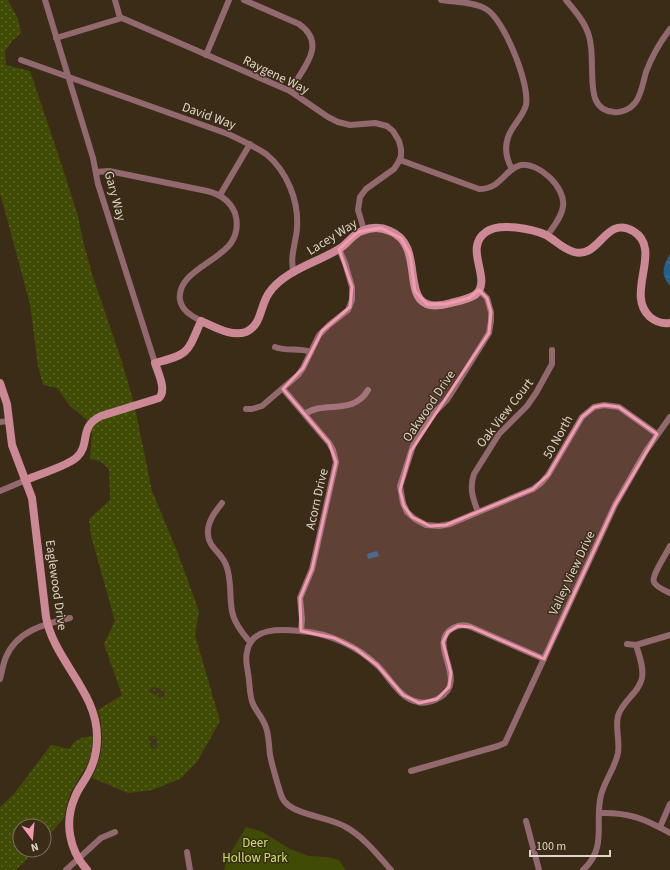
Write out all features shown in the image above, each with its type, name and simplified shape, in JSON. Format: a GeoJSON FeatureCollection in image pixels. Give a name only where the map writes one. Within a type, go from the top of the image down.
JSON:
{"type":"FeatureCollection","features":[{"type":"Feature","properties":{"kind":"street","name":"Gary Way"},"geometry":{"type":"LineString","coordinates":[[26,480],[76,458],[83,449],[85,435],[89,425],[98,417],[155,401],[161,397],[163,390],[98,184],[94,158],[45,0]]}},
{"type":"Feature","properties":{"kind":"street"},"geometry":{"type":"LineString","coordinates":[[56,38],[120,18],[115,0]]}},
{"type":"Feature","properties":{"kind":"street"},"geometry":{"type":"LineString","coordinates":[[206,55],[229,0]]}},
{"type":"Feature","properties":{"kind":"street"},"geometry":{"type":"LineString","coordinates":[[244,0],[299,24],[306,30],[310,37],[312,50],[310,59],[290,91]]}},
{"type":"Feature","properties":{"kind":"street"},"geometry":{"type":"LineString","coordinates":[[441,0],[480,6],[488,10],[498,22],[516,56],[527,100],[524,112],[510,131],[507,141],[507,156],[512,170]]}},
{"type":"Feature","properties":{"kind":"street"},"geometry":{"type":"LineString","coordinates":[[566,0],[583,21],[589,35],[592,53],[593,96],[600,106],[609,111],[623,112],[636,102],[654,54],[670,29]]}},
{"type":"Feature","properties":{"kind":"street","name":"Raygene Way"},"geometry":{"type":"LineString","coordinates":[[120,18],[290,91],[341,124],[355,126],[375,123],[387,126],[393,131],[399,141],[401,149],[400,160]]}},
{"type":"Feature","properties":{"kind":"street","name":"David Way"},"geometry":{"type":"LineString","coordinates":[[21,60],[228,134],[250,144],[266,155],[275,163],[285,177],[296,208],[297,220],[292,264],[294,273]]}},
{"type":"Feature","properties":{"kind":"street"},"geometry":{"type":"LineString","coordinates":[[96,172],[109,170],[220,195],[250,144]]}},
{"type":"Feature","properties":{"kind":"street"},"geometry":{"type":"LineString","coordinates":[[364,230],[358,210],[360,197],[366,189],[394,169],[400,160],[479,189],[486,189],[495,185],[512,170],[522,165],[534,166],[560,189],[563,200],[562,210],[547,236]]}},
{"type":"Feature","properties":{"kind":"street","name":"Lacey Way"},"geometry":{"type":"LineString","coordinates":[[220,195],[228,202],[235,214],[237,224],[234,238],[226,249],[187,279],[182,286],[180,294],[181,302],[185,310],[191,316],[230,333],[238,333],[249,330],[254,326],[258,320],[265,299],[270,291],[280,281],[339,249],[356,234],[364,230],[376,228],[385,229],[401,238],[410,254],[415,291],[420,299],[427,304],[435,306],[469,298],[479,290]]}},
{"type":"Feature","properties":{"kind":"street"},"geometry":{"type":"LineString","coordinates":[[479,290],[481,279],[476,249],[479,239],[485,233],[495,228],[532,230],[547,236],[570,251],[577,253],[591,250],[607,233],[616,228],[627,228],[638,234],[643,241],[646,251],[641,301],[643,308],[649,316],[657,322],[670,323]]}},
{"type":"Feature","properties":{"kind":"street"},"geometry":{"type":"LineString","coordinates":[[246,408],[252,409],[262,406],[301,372],[319,335],[346,312],[352,300],[352,287],[344,259],[339,249]]}},
{"type":"Feature","properties":{"kind":"street","name":"Oakwood Drive"},"geometry":{"type":"LineString","coordinates":[[478,512],[446,525],[426,525],[412,517],[405,509],[400,486],[409,456],[416,441],[432,416],[452,393],[489,333],[492,321],[491,312],[487,297],[479,290]]}},
{"type":"Feature","properties":{"kind":"street"},"geometry":{"type":"LineString","coordinates":[[154,363],[184,353],[191,344],[201,321]]}},
{"type":"Feature","properties":{"kind":"street"},"geometry":{"type":"LineString","coordinates":[[275,347],[286,350],[301,349],[310,352]]}},
{"type":"Feature","properties":{"kind":"street","name":"Oak View Court"},"geometry":{"type":"LineString","coordinates":[[478,512],[471,491],[474,474],[499,434],[527,406],[536,393],[552,364],[552,350]]}},
{"type":"Feature","properties":{"kind":"street","name":"Eaglewood Drive"},"geometry":{"type":"LineString","coordinates":[[0,382],[5,396],[12,444],[32,498],[47,624],[54,644],[88,701],[96,725],[97,744],[93,763],[88,776],[74,798],[69,818],[70,839],[78,858],[87,870]]}},
{"type":"Feature","properties":{"kind":"street","name":"Acorn Drive"},"geometry":{"type":"LineString","coordinates":[[283,389],[329,443],[333,450],[336,462],[312,569],[300,598],[302,619],[301,631]]}},
{"type":"Feature","properties":{"kind":"street"},"geometry":{"type":"LineString","coordinates":[[305,414],[312,410],[352,404],[363,398],[368,390]]}},
{"type":"Feature","properties":{"kind":"street","name":"50 North"},"geometry":{"type":"LineString","coordinates":[[478,512],[528,491],[541,483],[553,467],[582,417],[594,407],[604,405],[619,407],[657,434]]}},
{"type":"Feature","properties":{"kind":"street","name":"Valley View Drive"},"geometry":{"type":"LineString","coordinates":[[411,771],[503,744],[507,739],[615,505],[657,434],[670,417]]}},
{"type":"Feature","properties":{"kind":"street"},"geometry":{"type":"LineString","coordinates":[[0,422],[9,421]]}},
{"type":"Feature","properties":{"kind":"street"},"geometry":{"type":"LineString","coordinates":[[0,490],[26,480]]}},
{"type":"Feature","properties":{"kind":"street"},"geometry":{"type":"LineString","coordinates":[[222,503],[209,524],[208,536],[210,544],[223,558],[227,566],[230,580],[233,614],[238,627],[250,642]]}},
{"type":"Feature","properties":{"kind":"street"},"geometry":{"type":"LineString","coordinates":[[670,546],[655,574],[654,582],[670,593]]}},
{"type":"Feature","properties":{"kind":"street"},"geometry":{"type":"LineString","coordinates":[[0,679],[5,658],[13,645],[28,632],[47,624],[70,618]]}},
{"type":"Feature","properties":{"kind":"street"},"geometry":{"type":"LineString","coordinates":[[391,870],[362,838],[353,831],[336,822],[294,809],[287,805],[282,799],[271,759],[267,728],[252,699],[246,655],[250,642],[259,634],[267,631],[280,630],[301,631],[334,638],[356,649],[376,665],[403,695],[409,699],[419,702],[428,702],[437,699],[444,695],[449,687],[451,674],[443,642],[448,632],[458,626],[465,625],[471,627],[544,660]]}},
{"type":"Feature","properties":{"kind":"street"},"geometry":{"type":"LineString","coordinates":[[627,644],[636,645],[670,635]]}},
{"type":"Feature","properties":{"kind":"street"},"geometry":{"type":"LineString","coordinates":[[583,870],[593,859],[598,846],[600,800],[602,791],[613,770],[617,758],[619,740],[618,717],[623,705],[637,690],[642,680],[642,666],[636,645]]}},
{"type":"Feature","properties":{"kind":"street"},"geometry":{"type":"LineString","coordinates":[[660,827],[670,804]]}},
{"type":"Feature","properties":{"kind":"street"},"geometry":{"type":"LineString","coordinates":[[599,813],[627,814],[647,820],[670,833]]}},
{"type":"Feature","properties":{"kind":"street"},"geometry":{"type":"LineString","coordinates":[[526,820],[539,870]]}},
{"type":"Feature","properties":{"kind":"street"},"geometry":{"type":"LineString","coordinates":[[66,870],[101,838],[115,832]]}},
{"type":"Feature","properties":{"kind":"street"},"geometry":{"type":"LineString","coordinates":[[187,852],[190,870]]}},
{"type":"Feature","properties":{"kind":"highlighted area"},"geometry":{"type":"Polygon","coordinates":[[[381,228],[401,238],[410,254],[415,291],[427,304],[446,304],[469,298],[479,290],[487,298],[491,312],[489,333],[411,451],[400,490],[404,506],[412,517],[430,526],[446,525],[533,489],[548,475],[582,417],[594,407],[604,405],[619,407],[657,434],[615,505],[544,659],[471,627],[458,626],[448,632],[443,642],[451,673],[449,687],[437,699],[419,703],[403,695],[377,665],[356,649],[334,638],[301,631],[300,598],[312,569],[336,462],[329,443],[283,389],[303,368],[322,331],[350,307],[352,287],[339,249],[358,232],[381,228]]]}},
{"type":"Feature","properties":{"kind":"green space"},"geometry":{"type":"Polygon","coordinates":[[[0,0],[8,0],[18,19],[21,33],[12,41],[5,51],[6,65],[30,71],[78,216],[93,277],[121,359],[134,403],[152,491],[177,551],[199,611],[195,635],[220,721],[197,762],[180,779],[152,790],[128,793],[92,778],[99,761],[102,745],[102,728],[98,710],[122,695],[104,644],[115,621],[91,536],[89,519],[110,500],[109,469],[100,461],[90,459],[92,434],[88,421],[70,406],[57,388],[43,385],[38,366],[30,304],[0,193],[0,0]]]}},
{"type":"Feature","properties":{"kind":"green space"},"geometry":{"type":"Polygon","coordinates":[[[93,736],[92,749],[88,763],[71,792],[64,818],[52,832],[52,818],[12,818],[12,858],[28,858],[16,870],[0,870],[0,807],[14,794],[51,745],[70,749],[76,741],[85,737],[93,736]]]}},
{"type":"Feature","properties":{"kind":"green space","name":"Deer Hollow Park"},"geometry":{"type":"Polygon","coordinates":[[[246,827],[261,831],[290,849],[309,856],[327,857],[339,860],[346,870],[224,870],[227,859],[246,827]]]}},
{"type":"Feature","properties":{"kind":"sand"},"geometry":{"type":"Polygon","coordinates":[[[154,687],[165,692],[164,697],[161,699],[157,695],[150,693],[149,690],[154,687]]]}},
{"type":"Feature","properties":{"kind":"sand"},"geometry":{"type":"Polygon","coordinates":[[[151,736],[155,736],[157,739],[157,747],[154,749],[150,745],[149,738],[151,736]]]}},
{"type":"Feature","properties":{"kind":"water"},"geometry":{"type":"Polygon","coordinates":[[[670,254],[670,286],[665,278],[664,266],[670,254]]]}},
{"type":"Feature","properties":{"kind":"water"},"geometry":{"type":"Polygon","coordinates":[[[377,551],[379,556],[368,559],[367,554],[377,551]]]}}]}
